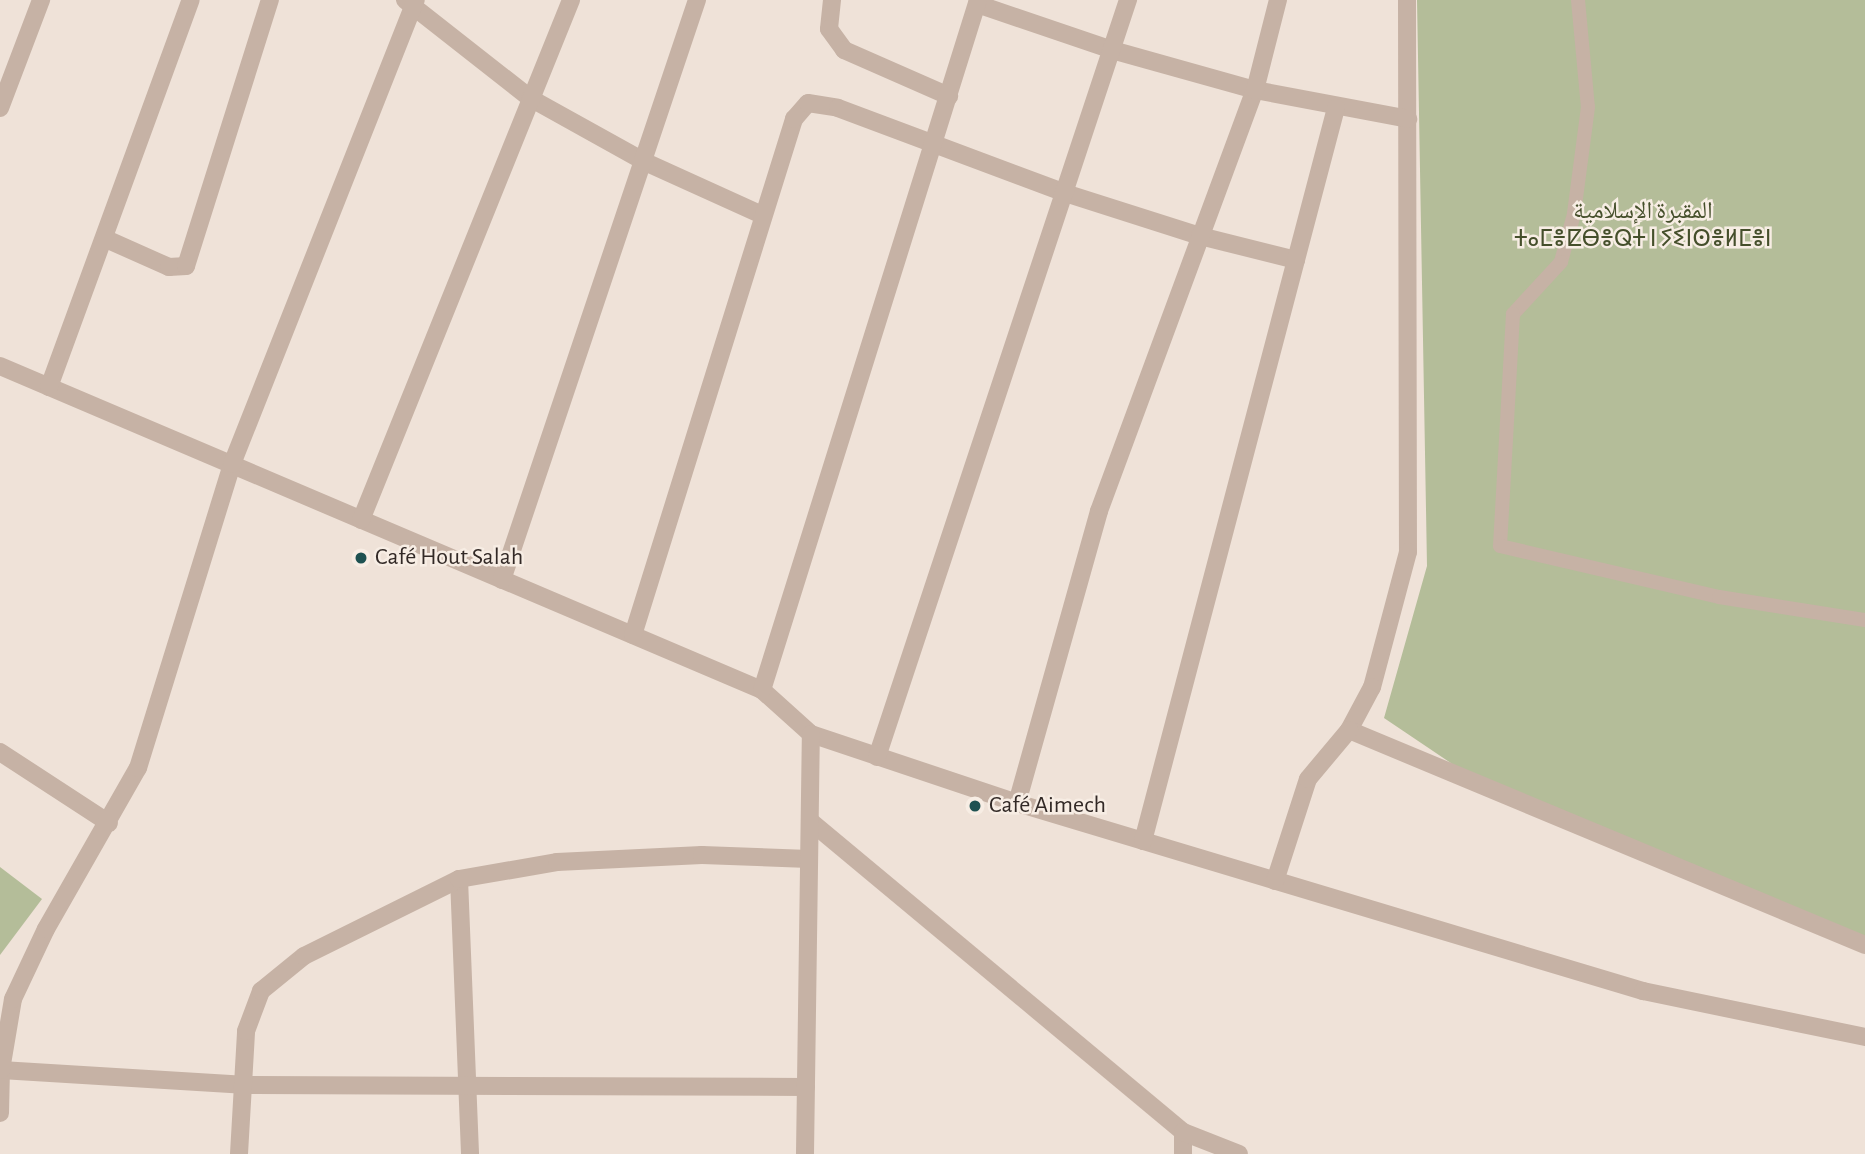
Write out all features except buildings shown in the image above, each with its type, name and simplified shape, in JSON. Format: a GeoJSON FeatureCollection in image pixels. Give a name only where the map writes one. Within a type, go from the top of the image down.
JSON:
{"type":"FeatureCollection","features":[{"type":"Feature","properties":{"kind":"street"},"geometry":{"type":"LineString","coordinates":[[0,108],[41,0]]}},
{"type":"Feature","properties":{"kind":"street"},"geometry":{"type":"LineString","coordinates":[[49,387],[107,239],[191,0]]}},
{"type":"Feature","properties":{"kind":"street"},"geometry":{"type":"LineString","coordinates":[[107,239],[169,267],[186,266],[270,0]]}},
{"type":"Feature","properties":{"kind":"street"},"geometry":{"type":"LineString","coordinates":[[361,520],[571,0]]}},
{"type":"Feature","properties":{"kind":"street"},"geometry":{"type":"LineString","coordinates":[[502,580],[697,0]]}},
{"type":"Feature","properties":{"kind":"street"},"geometry":{"type":"LineString","coordinates":[[832,0],[829,29],[844,50],[949,96]]}},
{"type":"Feature","properties":{"kind":"street"},"geometry":{"type":"LineString","coordinates":[[877,757],[1128,0]]}},
{"type":"Feature","properties":{"kind":"street"},"geometry":{"type":"LineString","coordinates":[[1017,803],[1099,511],[1255,90],[1278,0]]}},
{"type":"Feature","properties":{"kind":"street"},"geometry":{"type":"LineString","coordinates":[[1275,881],[1308,779],[1349,730],[1372,687],[1408,552],[1407,0]]}},
{"type":"Feature","properties":{"kind":"street"},"geometry":{"type":"LineString","coordinates":[[0,1113],[1,1070],[13,999],[46,929],[109,823],[148,738],[232,464],[411,2],[530,98],[643,161],[762,215]]}},
{"type":"Feature","properties":{"kind":"street"},"geometry":{"type":"LineString","coordinates":[[762,690],[978,2],[1112,50],[1255,90],[1336,108],[1408,119]]}},
{"type":"Feature","properties":{"kind":"street"},"geometry":{"type":"LineString","coordinates":[[633,635],[762,215],[794,120],[808,103],[838,108],[933,146],[1065,193],[1200,236],[1296,260]]}},
{"type":"Feature","properties":{"kind":"street"},"geometry":{"type":"LineString","coordinates":[[1143,841],[1336,108]]}},
{"type":"Feature","properties":{"kind":"street"},"geometry":{"type":"LineString","coordinates":[[0,366],[762,690],[811,734],[1017,803],[1643,991],[1865,1037]]}},
{"type":"Feature","properties":{"kind":"street"},"geometry":{"type":"LineString","coordinates":[[1349,730],[1865,945]]}},
{"type":"Feature","properties":{"kind":"street"},"geometry":{"type":"LineString","coordinates":[[805,1154],[811,734]]}},
{"type":"Feature","properties":{"kind":"street"},"geometry":{"type":"LineString","coordinates":[[0,752],[109,823]]}},
{"type":"Feature","properties":{"kind":"street"},"geometry":{"type":"LineString","coordinates":[[810,821],[1184,1132],[1239,1154]]}},
{"type":"Feature","properties":{"kind":"street"},"geometry":{"type":"LineString","coordinates":[[239,1154],[246,1031],[261,990],[282,970],[459,879],[557,862],[702,855],[809,859]]}},
{"type":"Feature","properties":{"kind":"street"},"geometry":{"type":"LineString","coordinates":[[459,879],[471,1086],[470,1154]]}},
{"type":"Feature","properties":{"kind":"street"},"geometry":{"type":"LineString","coordinates":[[1,1070],[243,1085],[806,1087]]}},
{"type":"Feature","properties":{"kind":"street"},"geometry":{"type":"LineString","coordinates":[[1183,1154],[1184,1132]]}},
{"type":"Feature","properties":{"kind":"lane"},"geometry":{"type":"LineString","coordinates":[[1578,0],[1588,107],[1574,214],[1561,262],[1513,314],[1500,546],[1718,597],[1830,611],[1865,620]]}},
{"type":"Feature","properties":{"kind":"green space","name":"المقبرة الإسلامية ⵜⴰⵎⴻⵇⴱⴻⵕⵜ ⵏ ⵢⵉⵏⵙⴻⵍⵎⴻⵏ"},"geometry":{"type":"Polygon","coordinates":[[[1417,0],[1865,0],[1865,948],[1479,782],[1384,718],[1427,566],[1417,0]]]}},
{"type":"Feature","properties":{"kind":"green space"},"geometry":{"type":"Polygon","coordinates":[[[0,867],[42,899],[0,955],[0,867]]]}},
{"type":"Feature","properties":{"kind":"place","name":"Café Hout Salah"},"geometry":{"type":"Point","coordinates":[361,558]}},
{"type":"Feature","properties":{"kind":"place","name":"Café Aimech"},"geometry":{"type":"Point","coordinates":[975,806]}}]}
